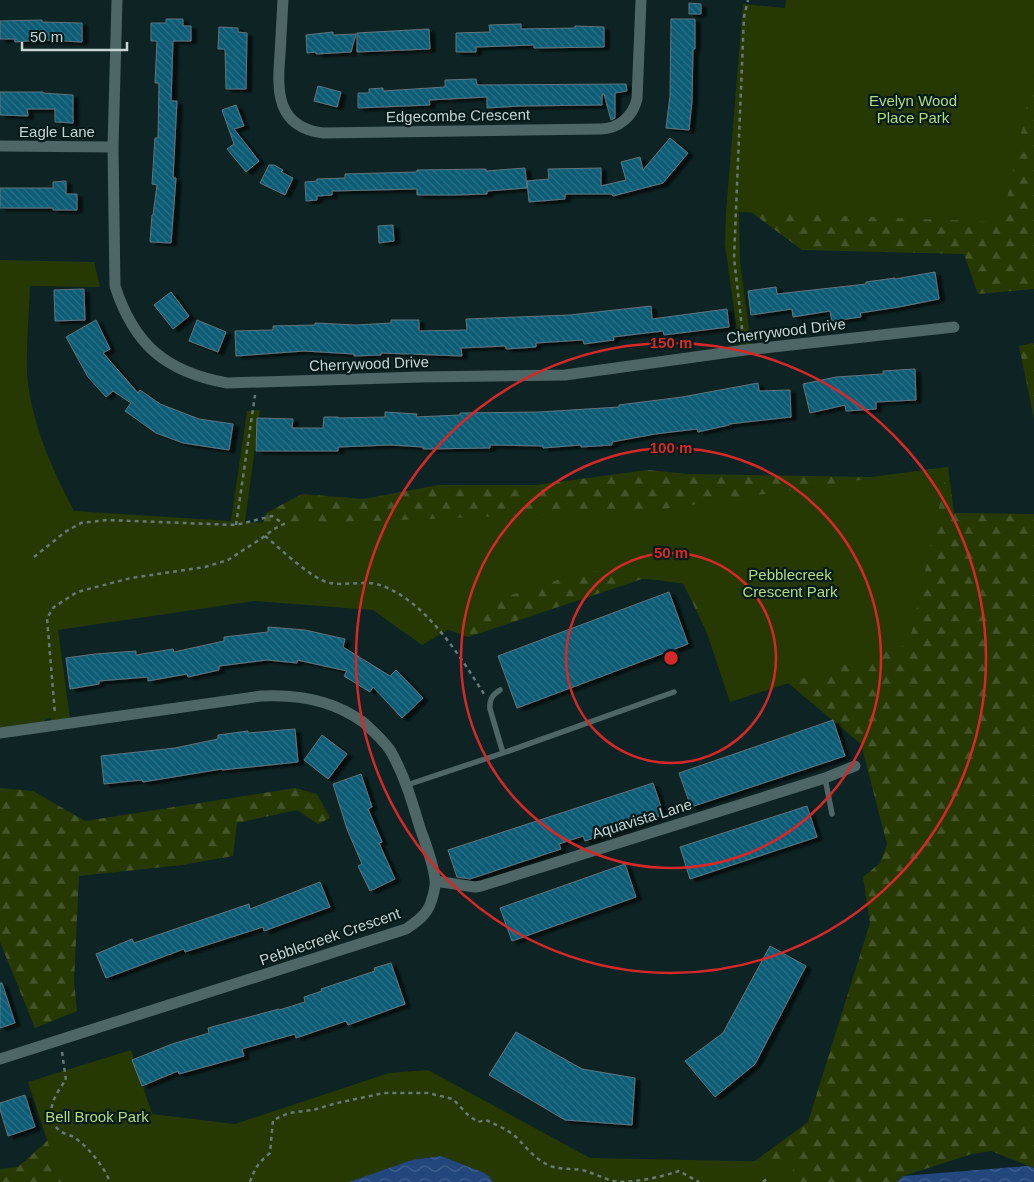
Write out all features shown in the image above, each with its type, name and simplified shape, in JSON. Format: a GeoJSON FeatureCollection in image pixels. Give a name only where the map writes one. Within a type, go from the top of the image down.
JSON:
{"type":"FeatureCollection","features":[{"type":"Feature","properties":{"kind":"street","name":"Cherrywood Drive"},"geometry":{"type":"LineString","coordinates":[[117,0],[113,147],[115,286],[121,306],[146,344],[162,358],[183,371],[204,379],[227,383],[565,375],[745,350],[954,327]]}},
{"type":"Feature","properties":{"kind":"street","name":"Edgecombe Crescent"},"geometry":{"type":"LineString","coordinates":[[283,0],[278,81],[280,100],[288,114],[297,124],[310,131],[323,133],[612,128],[627,118],[637,99],[641,0]]}},
{"type":"Feature","properties":{"kind":"street","name":"Eagle Lane"},"geometry":{"type":"LineString","coordinates":[[0,146],[113,147]]}},
{"type":"Feature","properties":{"kind":"street","name":"Pebblecreek Crescent"},"geometry":{"type":"LineString","coordinates":[[0,732],[56,726],[261,696],[298,696],[316,699],[362,722],[388,747],[407,785],[430,858],[435,881],[428,910],[406,929],[0,1059]]}},
{"type":"Feature","properties":{"kind":"street","name":"Aquavista Lane"},"geometry":{"type":"LineString","coordinates":[[435,881],[475,887],[481,886],[825,778],[855,766]]}},
{"type":"Feature","properties":{"kind":"lane"},"geometry":{"type":"LineString","coordinates":[[500,690],[489,701],[491,718],[503,753]]}},
{"type":"Feature","properties":{"kind":"lane"},"geometry":{"type":"LineString","coordinates":[[407,785],[674,692]]}},
{"type":"Feature","properties":{"kind":"lane"},"geometry":{"type":"LineString","coordinates":[[825,778],[832,814]]}},
{"type":"Feature","properties":{"kind":"path"},"geometry":{"type":"LineString","coordinates":[[745,350],[734,258],[744,18],[748,0]]}},
{"type":"Feature","properties":{"kind":"path"},"geometry":{"type":"LineString","coordinates":[[236,525],[257,381]]}},
{"type":"Feature","properties":{"kind":"path"},"geometry":{"type":"LineString","coordinates":[[34,557],[65,532],[81,523],[107,520],[236,525],[272,516],[284,524],[228,560],[205,567],[131,578],[77,592],[54,607],[47,618],[56,726]]}},
{"type":"Feature","properties":{"kind":"path"},"geometry":{"type":"LineString","coordinates":[[265,536],[316,577],[330,583],[379,585],[404,597],[428,618],[452,644],[489,701]]}},
{"type":"Feature","properties":{"kind":"path"},"geometry":{"type":"LineString","coordinates":[[61,1040],[66,1080],[54,1097],[51,1111],[52,1118],[59,1130],[72,1136],[86,1148],[100,1165],[110,1182]]}},
{"type":"Feature","properties":{"kind":"path"},"geometry":{"type":"LineString","coordinates":[[250,1182],[253,1171],[259,1162],[270,1153],[273,1120],[289,1114],[384,1093],[428,1092],[453,1099],[468,1115],[478,1122],[486,1120],[506,1130],[515,1136],[534,1156],[549,1166],[568,1170],[580,1170],[618,1182],[630,1182],[665,1176],[679,1171],[700,1182]]}},
{"type":"Feature","properties":{"kind":"path"},"geometry":{"type":"LineString","coordinates":[[763,1182],[768,1178]]}},
{"type":"Feature","properties":{"kind":"green space","name":"Evelyn Wood Place Park"},"geometry":{"type":"Polygon","coordinates":[[[786,0],[1034,0],[1034,73],[1002,222],[739,212],[740,262],[751,344],[739,346],[725,244],[743,4],[785,8],[786,0]]]}},
{"type":"Feature","properties":{"kind":"green space"},"geometry":{"type":"Polygon","coordinates":[[[1034,0],[1034,289],[978,294],[964,254],[802,250],[735,200],[1034,0]]]}},
{"type":"Feature","properties":{"kind":"green space","name":"Pebblecreek Crescent Park"},"geometry":{"type":"Polygon","coordinates":[[[0,260],[94,262],[100,287],[30,286],[27,341],[29,392],[44,445],[74,511],[231,521],[247,411],[260,410],[245,522],[298,524],[656,510],[948,467],[909,644],[730,702],[691,585],[588,570],[502,598],[422,645],[373,610],[254,601],[58,630],[70,718],[51,721],[51,718],[45,719],[45,722],[0,729],[0,260]]]}},
{"type":"Feature","properties":{"kind":"green space"},"geometry":{"type":"Polygon","coordinates":[[[1034,343],[1034,419],[1019,346],[1034,343]]]}},
{"type":"Feature","properties":{"kind":"green space"},"geometry":{"type":"Polygon","coordinates":[[[948,467],[954,513],[1034,514],[1034,1168],[991,1151],[972,1154],[903,1176],[897,1182],[0,1182],[0,1169],[18,1167],[48,1140],[70,1097],[133,1109],[195,1143],[635,1174],[741,1171],[808,1122],[870,923],[863,877],[880,863],[887,844],[861,744],[788,683],[732,684],[682,581],[642,579],[468,637],[253,558],[266,513],[302,494],[364,499],[438,485],[535,485],[648,470],[688,474],[871,477],[948,467]]]}},
{"type":"Feature","properties":{"kind":"green space"},"geometry":{"type":"Polygon","coordinates":[[[0,788],[33,791],[85,821],[295,788],[317,794],[330,818],[318,824],[297,810],[237,823],[233,856],[182,865],[79,876],[74,982],[77,1011],[35,1028],[0,942],[0,788]]]}},
{"type":"Feature","properties":{"kind":"green space","name":"Bell Brook Park"},"geometry":{"type":"Polygon","coordinates":[[[131,1050],[152,1114],[235,1124],[389,1073],[428,1070],[590,1158],[795,1162],[790,1182],[493,1182],[489,1176],[482,1172],[441,1156],[412,1160],[349,1182],[61,1182],[28,1082],[131,1050]]]}},
{"type":"Feature","properties":{"kind":"water"},"geometry":{"type":"Polygon","coordinates":[[[441,1156],[482,1172],[489,1176],[493,1182],[349,1182],[412,1160],[441,1156]]]}},
{"type":"Feature","properties":{"kind":"water"},"geometry":{"type":"Polygon","coordinates":[[[1028,1166],[1034,1168],[1034,1182],[897,1182],[903,1176],[1028,1166]]]}},
{"type":"Feature","properties":{"kind":"building"},"geometry":{"type":"Polygon","coordinates":[[[689,3],[701,4],[701,14],[689,14],[689,3]]]}},
{"type":"Feature","properties":{"kind":"building"},"geometry":{"type":"Polygon","coordinates":[[[166,19],[183,19],[183,26],[191,26],[191,41],[173,41],[171,101],[177,101],[173,178],[176,178],[171,243],[150,242],[157,185],[152,184],[155,138],[158,138],[159,83],[155,83],[157,41],[151,41],[151,23],[166,23],[166,19]]]}},
{"type":"Feature","properties":{"kind":"building"},"geometry":{"type":"Polygon","coordinates":[[[671,19],[695,19],[695,49],[693,49],[692,101],[689,130],[666,128],[670,96],[671,19]]]}},
{"type":"Feature","properties":{"kind":"building"},"geometry":{"type":"Polygon","coordinates":[[[42,20],[42,22],[82,23],[82,42],[42,40],[15,42],[15,39],[0,39],[0,21],[42,20]]]}},
{"type":"Feature","properties":{"kind":"building"},"geometry":{"type":"Polygon","coordinates":[[[521,24],[521,29],[575,28],[575,26],[604,27],[604,47],[534,48],[534,45],[476,47],[476,52],[456,52],[456,33],[490,32],[489,25],[521,24]]]}},
{"type":"Feature","properties":{"kind":"building"},"geometry":{"type":"Polygon","coordinates":[[[219,27],[238,28],[238,32],[247,33],[246,89],[226,89],[225,49],[218,49],[219,27]]]}},
{"type":"Feature","properties":{"kind":"building"},"geometry":{"type":"Polygon","coordinates":[[[429,29],[430,49],[357,52],[357,33],[429,29]]]}},
{"type":"Feature","properties":{"kind":"building"},"geometry":{"type":"Polygon","coordinates":[[[333,32],[333,35],[356,34],[351,52],[307,53],[306,35],[333,32]]]}},
{"type":"Feature","properties":{"kind":"building"},"geometry":{"type":"Polygon","coordinates":[[[476,79],[477,85],[626,84],[627,91],[615,93],[615,118],[611,120],[604,94],[602,94],[602,105],[487,108],[487,97],[429,100],[430,105],[358,108],[358,93],[369,93],[369,89],[383,88],[383,91],[445,87],[445,80],[476,79]]]}},
{"type":"Feature","properties":{"kind":"building"},"geometry":{"type":"Polygon","coordinates":[[[318,86],[341,92],[337,107],[314,101],[318,86]]]}},
{"type":"Feature","properties":{"kind":"building"},"geometry":{"type":"Polygon","coordinates":[[[0,92],[43,92],[73,95],[73,123],[55,122],[55,109],[27,109],[28,116],[0,115],[0,92]]]}},
{"type":"Feature","properties":{"kind":"building"},"geometry":{"type":"Polygon","coordinates":[[[236,105],[244,126],[234,129],[259,161],[246,172],[227,149],[234,144],[222,110],[236,105]]]}},
{"type":"Feature","properties":{"kind":"building"},"geometry":{"type":"Polygon","coordinates":[[[670,138],[688,153],[663,183],[613,196],[612,194],[565,194],[565,199],[529,202],[527,181],[549,179],[548,169],[601,168],[601,186],[626,180],[621,162],[640,157],[643,170],[670,138]]]}},
{"type":"Feature","properties":{"kind":"building"},"geometry":{"type":"Polygon","coordinates":[[[269,165],[274,165],[283,170],[281,172],[293,178],[285,195],[260,183],[269,165]]]}},
{"type":"Feature","properties":{"kind":"building"},"geometry":{"type":"Polygon","coordinates":[[[525,168],[527,188],[487,191],[487,194],[455,195],[417,195],[417,189],[332,191],[332,195],[317,196],[317,200],[306,201],[305,182],[317,181],[317,179],[345,178],[345,174],[417,172],[417,170],[486,169],[486,171],[525,168]]]}},
{"type":"Feature","properties":{"kind":"building"},"geometry":{"type":"Polygon","coordinates":[[[66,181],[66,194],[77,194],[77,210],[0,208],[0,188],[53,188],[53,182],[66,181]]]}},
{"type":"Feature","properties":{"kind":"building"},"geometry":{"type":"Polygon","coordinates":[[[393,225],[394,241],[379,243],[378,226],[393,225]]]}},
{"type":"Feature","properties":{"kind":"building"},"geometry":{"type":"Polygon","coordinates":[[[935,272],[939,299],[860,313],[861,317],[832,321],[830,311],[793,317],[792,309],[751,315],[748,291],[776,287],[777,294],[866,284],[866,282],[935,272]]]}},
{"type":"Feature","properties":{"kind":"building"},"geometry":{"type":"Polygon","coordinates":[[[84,289],[85,320],[55,321],[54,290],[84,289]]]}},
{"type":"Feature","properties":{"kind":"building"},"geometry":{"type":"Polygon","coordinates":[[[171,292],[189,316],[173,329],[154,305],[171,292]]]}},
{"type":"Feature","properties":{"kind":"building"},"geometry":{"type":"Polygon","coordinates":[[[651,306],[652,319],[727,309],[729,327],[664,335],[663,331],[613,337],[614,340],[584,344],[583,340],[536,343],[536,347],[506,349],[506,346],[461,348],[462,356],[381,353],[381,355],[354,356],[354,354],[304,351],[236,356],[235,331],[273,330],[273,326],[315,325],[315,323],[356,325],[391,323],[391,320],[419,320],[419,331],[467,330],[466,319],[570,315],[651,306]]]}},
{"type":"Feature","properties":{"kind":"building"},"geometry":{"type":"Polygon","coordinates":[[[96,320],[110,349],[103,353],[138,393],[140,390],[160,404],[199,419],[233,424],[229,450],[183,443],[156,433],[125,411],[131,403],[113,391],[106,397],[88,377],[66,337],[96,320]]]}},
{"type":"Feature","properties":{"kind":"building"},"geometry":{"type":"Polygon","coordinates":[[[197,320],[226,332],[218,352],[189,341],[197,320]]]}},
{"type":"Feature","properties":{"kind":"building"},"geometry":{"type":"Polygon","coordinates":[[[915,369],[916,400],[876,402],[876,409],[846,411],[845,405],[810,413],[803,384],[836,377],[883,374],[883,371],[915,369]]]}},
{"type":"Feature","properties":{"kind":"building"},"geometry":{"type":"Polygon","coordinates":[[[758,383],[759,391],[790,390],[791,417],[729,424],[698,432],[697,429],[655,434],[612,442],[612,445],[581,447],[581,445],[543,448],[543,446],[490,445],[490,448],[423,449],[423,447],[390,445],[338,447],[338,451],[256,451],[257,418],[293,419],[292,428],[323,428],[324,417],[385,417],[385,412],[417,414],[416,417],[460,415],[460,413],[540,412],[619,407],[619,405],[682,397],[758,383]]]}},
{"type":"Feature","properties":{"kind":"building"},"geometry":{"type":"Polygon","coordinates":[[[669,592],[688,644],[517,708],[498,656],[669,592]]]}},
{"type":"Feature","properties":{"kind":"building"},"geometry":{"type":"Polygon","coordinates":[[[268,627],[305,630],[345,639],[343,647],[390,676],[396,670],[423,698],[402,718],[373,687],[370,692],[344,676],[347,671],[297,660],[297,663],[267,660],[219,666],[219,670],[188,677],[187,674],[148,681],[148,677],[99,681],[99,684],[70,689],[66,658],[136,651],[136,655],[173,649],[174,652],[224,641],[224,637],[268,632],[268,627]]]}},
{"type":"Feature","properties":{"kind":"building"},"geometry":{"type":"Polygon","coordinates":[[[833,720],[845,756],[691,807],[679,773],[833,720]]]}},
{"type":"Feature","properties":{"kind":"building"},"geometry":{"type":"Polygon","coordinates":[[[295,729],[298,762],[222,769],[143,782],[142,780],[104,784],[101,756],[175,748],[218,739],[218,735],[248,731],[248,733],[295,729]]]}},
{"type":"Feature","properties":{"kind":"building"},"geometry":{"type":"Polygon","coordinates":[[[322,735],[347,754],[328,779],[304,760],[322,735]]]}},
{"type":"Feature","properties":{"kind":"building"},"geometry":{"type":"Polygon","coordinates":[[[361,774],[372,807],[368,809],[382,842],[379,843],[395,879],[370,891],[358,866],[362,864],[347,829],[333,784],[361,774]]]}},
{"type":"Feature","properties":{"kind":"building"},"geometry":{"type":"Polygon","coordinates":[[[653,783],[662,810],[658,811],[660,816],[585,841],[583,836],[559,844],[561,849],[470,879],[457,877],[448,850],[653,783]]]}},
{"type":"Feature","properties":{"kind":"building"},"geometry":{"type":"Polygon","coordinates":[[[807,806],[817,837],[690,879],[680,847],[807,806]]]}},
{"type":"Feature","properties":{"kind":"building"},"geometry":{"type":"Polygon","coordinates":[[[625,864],[636,897],[512,941],[500,908],[625,864]]]}},
{"type":"Feature","properties":{"kind":"building"},"geometry":{"type":"Polygon","coordinates":[[[320,882],[330,907],[264,931],[263,927],[185,952],[184,949],[106,978],[96,954],[132,939],[134,943],[249,904],[250,909],[320,882]]]}},
{"type":"Feature","properties":{"kind":"building"},"geometry":{"type":"Polygon","coordinates":[[[770,946],[806,966],[755,1064],[715,1097],[685,1061],[723,1033],[770,946]]]}},
{"type":"Feature","properties":{"kind":"building"},"geometry":{"type":"Polygon","coordinates":[[[391,963],[405,1004],[348,1025],[346,1021],[296,1038],[295,1034],[242,1049],[244,1056],[179,1074],[178,1071],[142,1086],[132,1060],[172,1044],[209,1033],[208,1028],[305,1002],[304,997],[322,991],[321,989],[375,971],[374,968],[391,963]]]}},
{"type":"Feature","properties":{"kind":"building"},"geometry":{"type":"Polygon","coordinates":[[[0,983],[2,983],[15,1023],[0,1028],[0,983]]]}},
{"type":"Feature","properties":{"kind":"building"},"geometry":{"type":"Polygon","coordinates":[[[516,1032],[582,1069],[635,1078],[632,1125],[565,1120],[489,1075],[516,1032]]]}},
{"type":"Feature","properties":{"kind":"building"},"geometry":{"type":"Polygon","coordinates":[[[25,1095],[35,1127],[8,1136],[0,1103],[25,1095]]]}}]}
